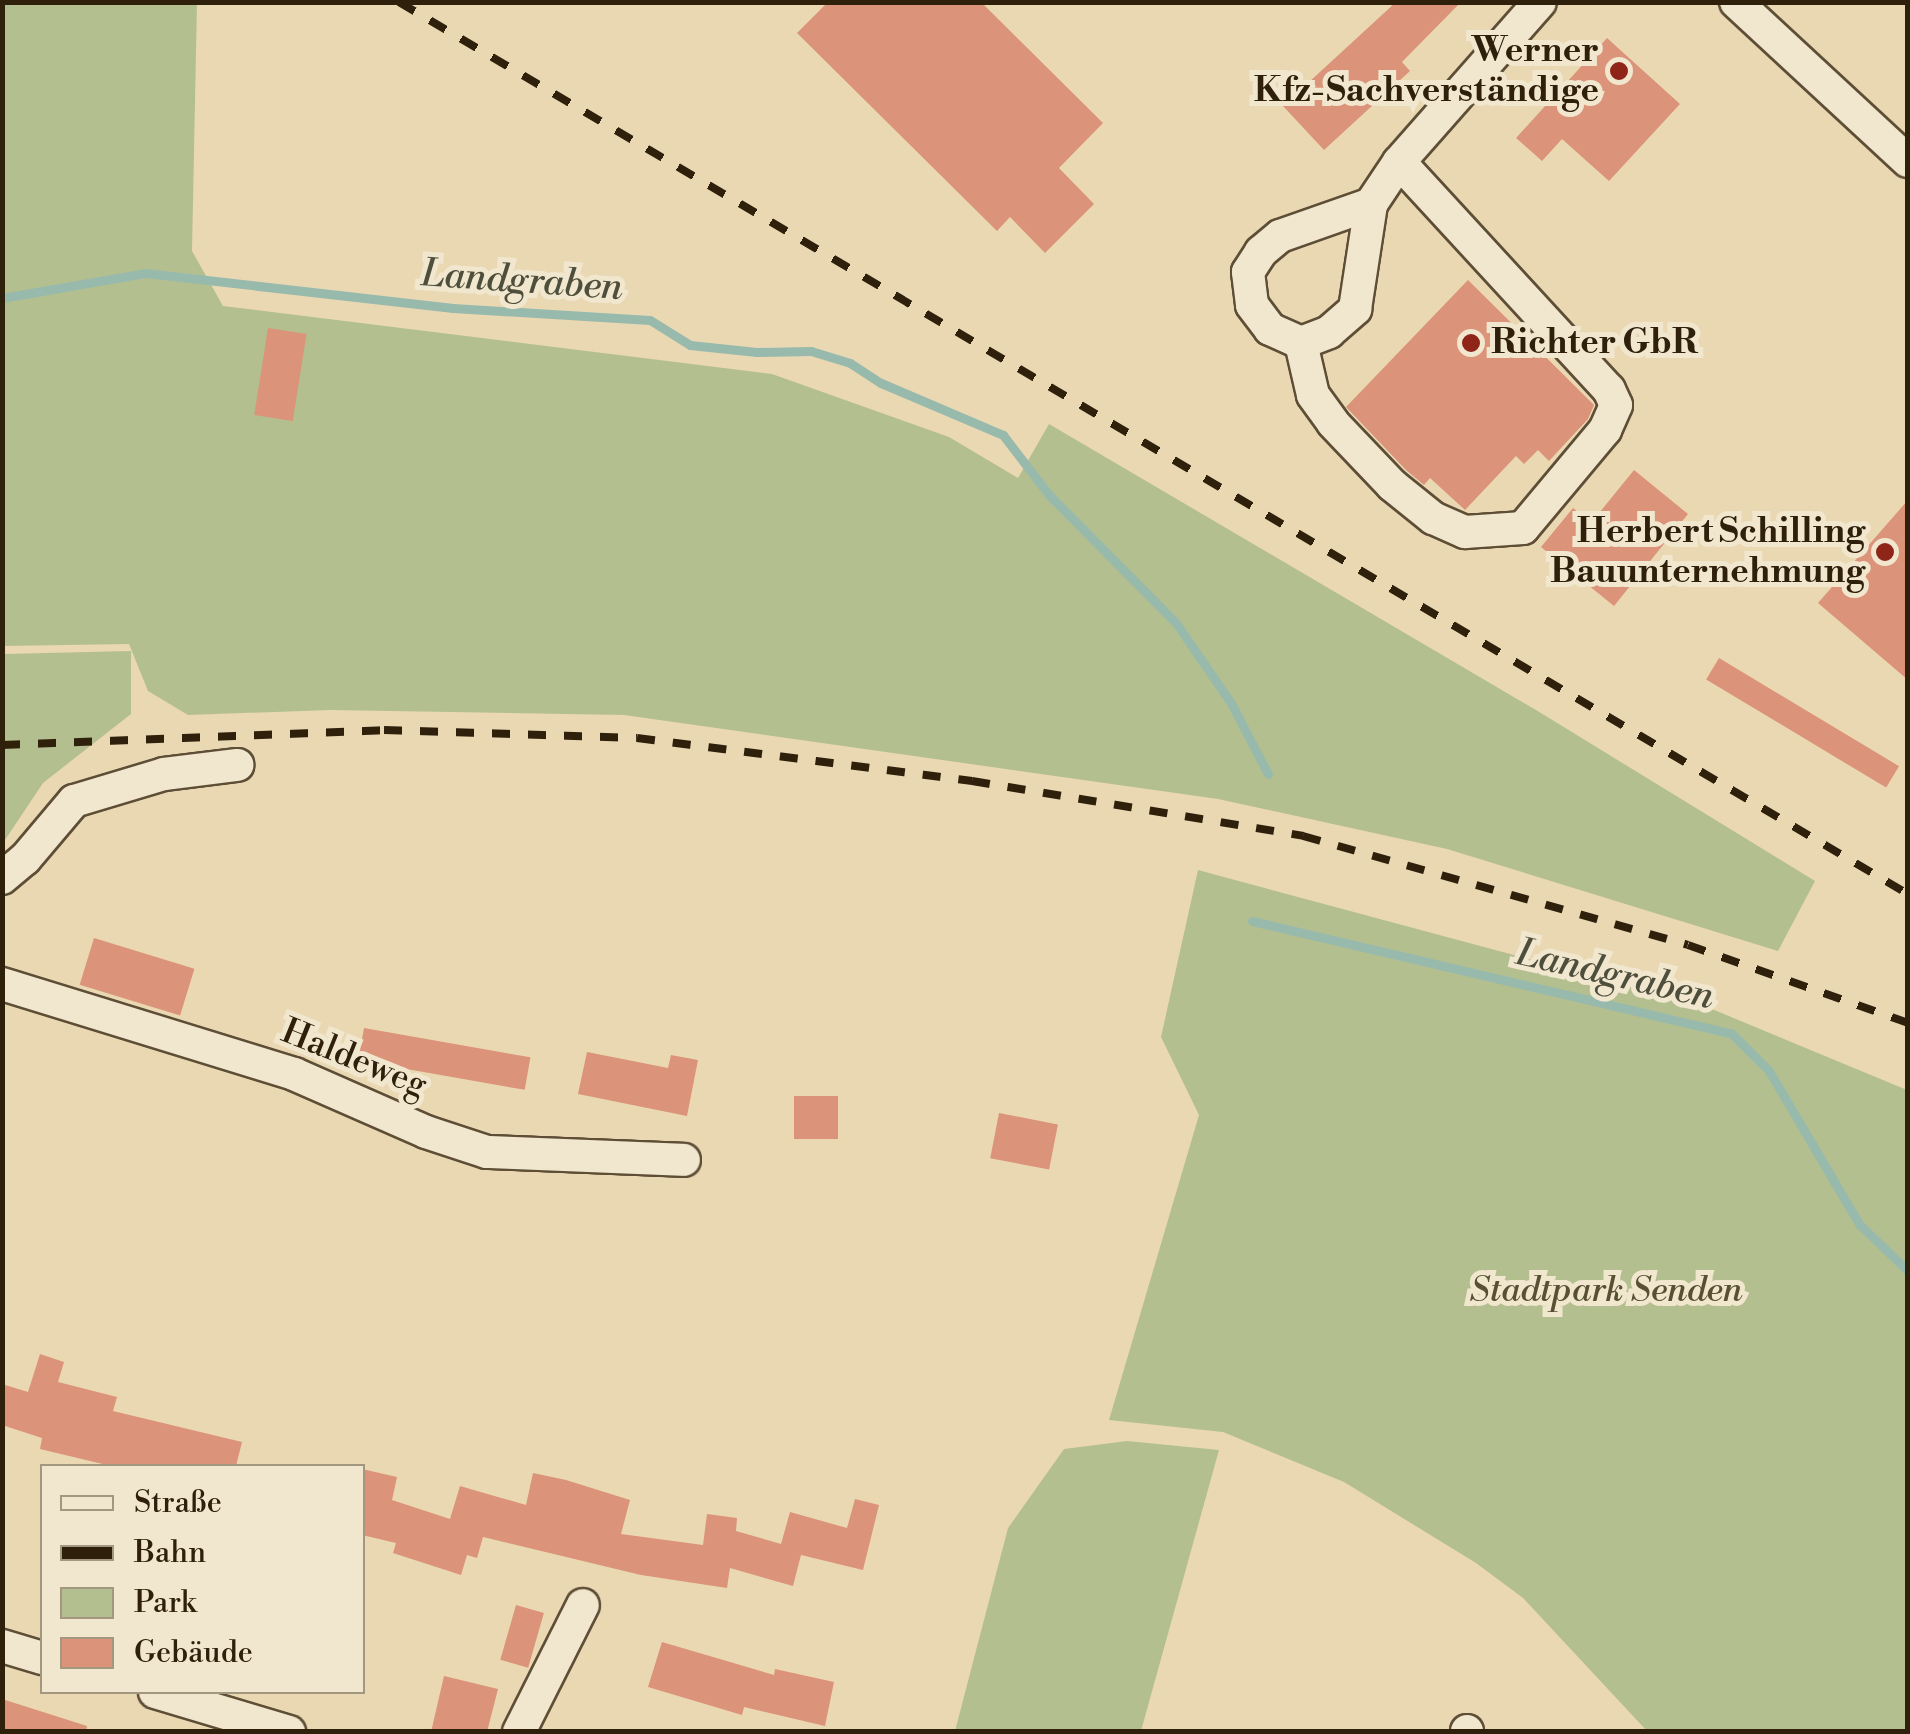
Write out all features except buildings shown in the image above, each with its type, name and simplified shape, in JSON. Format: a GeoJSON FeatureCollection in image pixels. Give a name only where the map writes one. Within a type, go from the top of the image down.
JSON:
{"type":"FeatureCollection","features":[{"type":"Feature","properties":{"kind":"street"},"geometry":{"type":"LineString","coordinates":[[1371,204],[1280,236],[1261,252],[1248,272],[1252,305],[1270,329],[1301,343],[1330,332],[1354,309],[1371,204],[1400,162],[1540,2]]}},
{"type":"Feature","properties":{"kind":"street"},"geometry":{"type":"LineString","coordinates":[[1736,2],[1908,161]]}},
{"type":"Feature","properties":{"kind":"street"},"geometry":{"type":"LineString","coordinates":[[1301,343],[1313,395],[1333,423],[1392,485],[1433,518],[1465,532],[1523,528],[1605,430],[1616,405],[1609,390],[1400,162]]}},
{"type":"Feature","properties":{"kind":"street"},"geometry":{"type":"LineString","coordinates":[[2,878],[25,859],[74,801],[164,774],[238,765]]}},
{"type":"Feature","properties":{"kind":"street","name":"Haldeweg"},"geometry":{"type":"LineString","coordinates":[[2,984],[294,1074],[426,1132],[487,1152],[684,1160]]}},
{"type":"Feature","properties":{"kind":"street"},"geometry":{"type":"LineString","coordinates":[[519,1732],[584,1605]]}},
{"type":"Feature","properties":{"kind":"street"},"geometry":{"type":"LineString","coordinates":[[2,1646],[40,1657]]}},
{"type":"Feature","properties":{"kind":"street"},"geometry":{"type":"LineString","coordinates":[[162,1694],[290,1732]]}},
{"type":"Feature","properties":{"kind":"green space"},"geometry":{"type":"Polygon","coordinates":[[[3,3],[197,3],[192,251],[223,306],[772,374],[949,437],[1018,478],[1049,424],[1536,710],[1815,881],[1778,951],[1447,849],[1218,799],[624,715],[330,710],[188,715],[148,691],[129,644],[3,646],[3,3]]]}},
{"type":"Feature","properties":{"kind":"green space"},"geometry":{"type":"Polygon","coordinates":[[[131,651],[131,714],[43,783],[3,843],[3,654],[131,651]]]}},
{"type":"Feature","properties":{"kind":"green space","name":"Stadtpark Senden"},"geometry":{"type":"Polygon","coordinates":[[[1198,870],[1707,1007],[1907,1090],[1907,1731],[1647,1731],[1523,1598],[1476,1563],[1344,1482],[1223,1432],[1109,1420],[1199,1115],[1161,1037],[1198,870]]]}},
{"type":"Feature","properties":{"kind":"green space"},"geometry":{"type":"Polygon","coordinates":[[[1127,1441],[1219,1450],[1141,1731],[955,1731],[1008,1528],[1064,1449],[1127,1441]]]}},
{"type":"Feature","properties":{"kind":"waterway","name":"Landgraben"},"geometry":{"type":"LineString","coordinates":[[2,298],[145,273],[453,308],[650,320],[690,345],[757,352],[811,351],[850,363],[881,383],[1003,435],[1049,495],[1176,623],[1231,703],[1268,774]]}},
{"type":"Feature","properties":{"kind":"waterway","name":"Landgraben"},"geometry":{"type":"LineString","coordinates":[[1252,921],[1731,1033],[1769,1071],[1859,1224],[1908,1271]]}},
{"type":"Feature","properties":{"kind":"railway"},"geometry":{"type":"LineString","coordinates":[[399,2],[1908,894]]}},
{"type":"Feature","properties":{"kind":"railway"},"geometry":{"type":"LineString","coordinates":[[2,745],[384,730],[637,738],[972,781],[1303,836],[1688,945],[1908,1023]]}},
{"type":"Feature","properties":{"kind":"place","name":"Werner Kfz-Sachverständige"},"geometry":{"type":"Point","coordinates":[1619,71]}},
{"type":"Feature","properties":{"kind":"place","name":"Richter GbR"},"geometry":{"type":"Point","coordinates":[1471,343]}},
{"type":"Feature","properties":{"kind":"place","name":"Herbert Schilling Bauunternehmung"},"geometry":{"type":"Point","coordinates":[1885,552]}}]}
